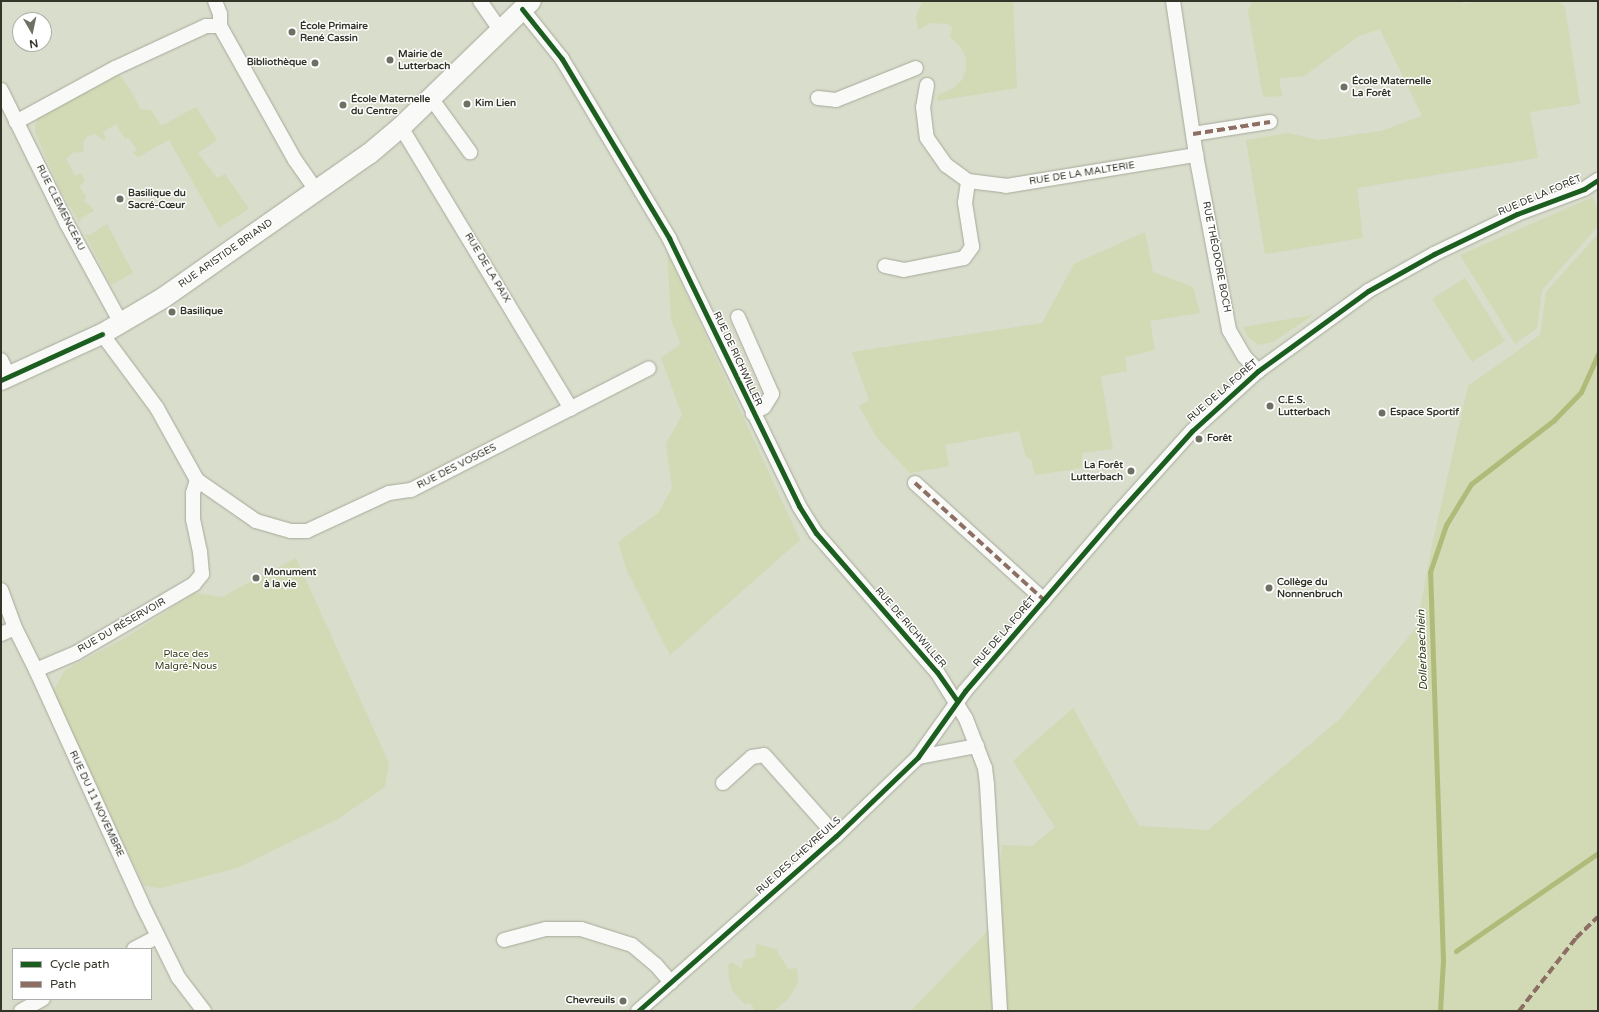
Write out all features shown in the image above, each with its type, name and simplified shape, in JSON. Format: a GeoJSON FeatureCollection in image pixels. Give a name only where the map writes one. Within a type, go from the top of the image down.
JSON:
{"type":"FeatureCollection","features":[{"type":"Feature","properties":{"kind":"main road","name":"RUE ARISTIDE BRIAND"},"geometry":{"type":"LineString","coordinates":[[4,372],[102,334],[121,324],[163,298],[317,192],[369,154],[401,128],[526,5]]}},
{"type":"Feature","properties":{"kind":"street"},"geometry":{"type":"LineString","coordinates":[[215,1],[220,14],[220,26],[295,160],[317,192]]}},
{"type":"Feature","properties":{"kind":"street"},"geometry":{"type":"LineString","coordinates":[[480,1],[500,30]]}},
{"type":"Feature","properties":{"kind":"street","name":"RUE THÉODORE BOCH"},"geometry":{"type":"LineString","coordinates":[[1164,1],[1174,7],[1196,155],[1230,330],[1244,356],[1258,371]]}},
{"type":"Feature","properties":{"kind":"street","name":"RUE DE RICHWILLER"},"geometry":{"type":"LineString","coordinates":[[526,5],[562,59],[669,238],[785,480],[816,533],[937,672],[957,701],[985,768],[989,801],[1000,1011]]}},
{"type":"Feature","properties":{"kind":"street"},"geometry":{"type":"LineString","coordinates":[[16,122],[115,68],[206,26],[220,26]]}},
{"type":"Feature","properties":{"kind":"street"},"geometry":{"type":"LineString","coordinates":[[818,98],[836,100],[916,68]]}},
{"type":"Feature","properties":{"kind":"street","name":"RUE DE LA MALTERIE"},"geometry":{"type":"LineString","coordinates":[[927,85],[923,107],[927,138],[946,165],[968,181],[1006,186],[1196,155]]}},
{"type":"Feature","properties":{"kind":"street","name":"RUE CLEMENCEAU"},"geometry":{"type":"LineString","coordinates":[[1,90],[16,122],[121,324]]}},
{"type":"Feature","properties":{"kind":"street"},"geometry":{"type":"LineString","coordinates":[[431,98],[470,152]]}},
{"type":"Feature","properties":{"kind":"street"},"geometry":{"type":"LineString","coordinates":[[1193,134],[1270,122]]}},
{"type":"Feature","properties":{"kind":"street","name":"RUE DE LA PAIX"},"geometry":{"type":"LineString","coordinates":[[401,128],[572,409]]}},
{"type":"Feature","properties":{"kind":"street","name":"RUE DE LA FORÊT"},"geometry":{"type":"LineString","coordinates":[[957,701],[1192,431],[1258,371],[1368,291],[1408,268],[1517,214],[1584,189],[1598,180]]}},
{"type":"Feature","properties":{"kind":"street"},"geometry":{"type":"LineString","coordinates":[[886,266],[904,270],[964,258],[972,246],[965,203],[968,181]]}},
{"type":"Feature","properties":{"kind":"street","name":"RUE DE RICHWILLER"},"geometry":{"type":"LineString","coordinates":[[738,317],[772,394],[764,407],[752,413]]}},
{"type":"Feature","properties":{"kind":"street"},"geometry":{"type":"LineString","coordinates":[[102,334],[157,408],[197,480]]}},
{"type":"Feature","properties":{"kind":"street","name":"RUE DES VOSGES"},"geometry":{"type":"LineString","coordinates":[[197,480],[256,521],[291,531],[307,531],[389,493],[411,490],[572,409],[649,368]]}},
{"type":"Feature","properties":{"kind":"street","name":"RUE DU RÉSERVOIR"},"geometry":{"type":"LineString","coordinates":[[36,670],[83,649],[194,584],[202,574],[200,552],[193,519],[193,493],[197,480]]}},
{"type":"Feature","properties":{"kind":"street","name":"RUE DE LA FORÊT"},"geometry":{"type":"LineString","coordinates":[[915,483],[1044,600]]}},
{"type":"Feature","properties":{"kind":"street","name":"RUE DU 11 NOVEMBRE"},"geometry":{"type":"LineString","coordinates":[[1,590],[15,628],[36,670],[158,936],[178,977],[204,1011]]}},
{"type":"Feature","properties":{"kind":"street"},"geometry":{"type":"LineString","coordinates":[[1,634],[15,628]]}},
{"type":"Feature","properties":{"kind":"street","name":"RUE DES CHEVREUILS"},"geometry":{"type":"LineString","coordinates":[[638,1011],[836,836],[918,757],[957,701]]}},
{"type":"Feature","properties":{"kind":"street"},"geometry":{"type":"LineString","coordinates":[[918,757],[977,746]]}},
{"type":"Feature","properties":{"kind":"street"},"geometry":{"type":"LineString","coordinates":[[723,783],[752,757],[764,755],[836,836]]}},
{"type":"Feature","properties":{"kind":"street"},"geometry":{"type":"LineString","coordinates":[[504,940],[546,929],[581,929],[632,945],[656,964],[671,982]]}},
{"type":"Feature","properties":{"kind":"street"},"geometry":{"type":"LineString","coordinates":[[136,948],[158,936]]}},
{"type":"Feature","properties":{"kind":"street"},"geometry":{"type":"LineString","coordinates":[[21,1011],[41,1000]]}},
{"type":"Feature","properties":{"kind":"green space"},"geometry":{"type":"Polygon","coordinates":[[[923,1],[1013,1],[1017,88],[937,101],[937,96],[955,87],[962,80],[966,69],[966,58],[961,47],[950,37],[952,27],[947,24],[930,23],[918,30],[916,16],[923,1]]]}},
{"type":"Feature","properties":{"kind":"green space"},"geometry":{"type":"Polygon","coordinates":[[[1252,1],[1462,1],[1463,4],[1481,1],[1558,1],[1565,7],[1580,104],[1530,112],[1538,158],[1357,188],[1363,238],[1265,254],[1246,140],[1288,133],[1319,140],[1381,131],[1422,116],[1380,29],[1359,36],[1304,76],[1279,78],[1282,96],[1263,97],[1248,11],[1252,1]]]}},
{"type":"Feature","properties":{"kind":"green space"},"geometry":{"type":"Polygon","coordinates":[[[119,74],[130,89],[140,109],[151,110],[161,126],[196,107],[217,140],[198,153],[217,178],[225,174],[249,209],[219,228],[169,140],[138,157],[133,153],[137,150],[128,137],[125,139],[116,124],[103,132],[106,139],[104,140],[95,134],[87,137],[83,142],[84,151],[77,153],[75,151],[66,159],[75,176],[81,173],[85,181],[79,186],[86,196],[84,202],[90,205],[94,211],[81,218],[80,223],[60,190],[35,132],[35,125],[38,118],[119,74]]]}},
{"type":"Feature","properties":{"kind":"green space"},"geometry":{"type":"Polygon","coordinates":[[[1593,197],[1598,211],[1598,226],[1542,290],[1537,328],[1515,344],[1460,255],[1593,197]]]}},
{"type":"Feature","properties":{"kind":"green space"},"geometry":{"type":"Polygon","coordinates":[[[107,224],[133,273],[111,285],[85,234],[90,235],[107,224]]]}},
{"type":"Feature","properties":{"kind":"green space"},"geometry":{"type":"Polygon","coordinates":[[[1145,232],[1153,272],[1193,287],[1200,313],[1150,321],[1155,350],[1125,357],[1127,371],[1101,376],[1113,449],[1082,453],[1082,468],[1035,475],[1031,459],[1026,457],[1019,431],[945,445],[949,466],[910,473],[877,438],[859,406],[869,400],[852,352],[1042,323],[1074,264],[1145,232]]]}},
{"type":"Feature","properties":{"kind":"green space"},"geometry":{"type":"Polygon","coordinates":[[[1598,234],[1598,1011],[911,1011],[999,919],[1002,845],[1032,846],[1055,827],[1013,761],[1073,708],[1139,826],[1208,830],[1340,719],[1417,627],[1431,550],[1468,386],[1540,335],[1546,292],[1598,234]]]}},
{"type":"Feature","properties":{"kind":"green space"},"geometry":{"type":"Polygon","coordinates":[[[667,252],[800,540],[670,655],[627,571],[618,542],[658,513],[672,488],[666,444],[682,415],[661,358],[681,344],[671,320],[667,252]]]}},
{"type":"Feature","properties":{"kind":"green space"},"geometry":{"type":"Polygon","coordinates":[[[1465,278],[1505,341],[1472,362],[1432,299],[1465,278]]]}},
{"type":"Feature","properties":{"kind":"green space"},"geometry":{"type":"Polygon","coordinates":[[[1313,315],[1273,342],[1258,345],[1248,337],[1243,327],[1313,315]]]}},
{"type":"Feature","properties":{"kind":"green space","name":"Place des Malgré-Nous"},"geometry":{"type":"Polygon","coordinates":[[[296,558],[389,763],[385,787],[336,820],[237,868],[161,888],[144,886],[53,692],[65,670],[125,638],[195,593],[222,597],[296,558]]]}},
{"type":"Feature","properties":{"kind":"green space"},"geometry":{"type":"Polygon","coordinates":[[[756,944],[776,949],[788,969],[797,968],[798,983],[789,998],[774,1011],[756,1011],[750,1003],[745,1005],[732,990],[729,979],[728,965],[732,962],[742,969],[743,960],[755,957],[756,944]]]}},
{"type":"Feature","properties":{"kind":"waterway","name":"Dollerbaechlein"},"geometry":{"type":"LineString","coordinates":[[1440,1011],[1443,960],[1430,572],[1446,525],[1471,484],[1554,420],[1581,392],[1598,354]]}},
{"type":"Feature","properties":{"kind":"waterway"},"geometry":{"type":"LineString","coordinates":[[1456,951],[1598,853]]}},
{"type":"Feature","properties":{"kind":"marked path"},"geometry":{"type":"LineString","coordinates":[[1193,134],[1270,122]]}},
{"type":"Feature","properties":{"kind":"marked path"},"geometry":{"type":"LineString","coordinates":[[915,483],[1044,600]]}},
{"type":"Feature","properties":{"kind":"marked path"},"geometry":{"type":"LineString","coordinates":[[1519,1011],[1576,938],[1598,917]]}},
{"type":"Feature","properties":{"kind":"cycle path"},"geometry":{"type":"LineString","coordinates":[[522,9],[562,59],[669,238],[799,506],[816,533],[937,672],[957,701]]}},
{"type":"Feature","properties":{"kind":"cycle path"},"geometry":{"type":"LineString","coordinates":[[638,1011],[836,836],[918,757],[965,691],[1119,512],[1192,431],[1258,371],[1368,291],[1434,254],[1517,214],[1584,189],[1598,180]]}},
{"type":"Feature","properties":{"kind":"cycle path"},"geometry":{"type":"LineString","coordinates":[[1,380],[102,334]]}},
{"type":"Feature","properties":{"kind":"place","name":"École Primaire René Cassin"},"geometry":{"type":"Point","coordinates":[292,32]}},
{"type":"Feature","properties":{"kind":"place","name":"Mairie de Lutterbach"},"geometry":{"type":"Point","coordinates":[390,60]}},
{"type":"Feature","properties":{"kind":"place","name":"Bibliothèque"},"geometry":{"type":"Point","coordinates":[315,63]}},
{"type":"Feature","properties":{"kind":"place","name":"École Maternelle La Forêt"},"geometry":{"type":"Point","coordinates":[1344,87]}},
{"type":"Feature","properties":{"kind":"place","name":"Kim Lien"},"geometry":{"type":"Point","coordinates":[467,104]}},
{"type":"Feature","properties":{"kind":"place","name":"École Maternelle du Centre"},"geometry":{"type":"Point","coordinates":[343,105]}},
{"type":"Feature","properties":{"kind":"place","name":"Basilique du Sacré-Cœur"},"geometry":{"type":"Point","coordinates":[120,199]}},
{"type":"Feature","properties":{"kind":"place","name":"Basilique"},"geometry":{"type":"Point","coordinates":[172,312]}},
{"type":"Feature","properties":{"kind":"place","name":"C.E.S. Lutterbach"},"geometry":{"type":"Point","coordinates":[1270,406]}},
{"type":"Feature","properties":{"kind":"place","name":"Espace Sportif"},"geometry":{"type":"Point","coordinates":[1382,413]}},
{"type":"Feature","properties":{"kind":"place","name":"Forêt"},"geometry":{"type":"Point","coordinates":[1199,439]}},
{"type":"Feature","properties":{"kind":"place","name":"La Forêt Lutterbach"},"geometry":{"type":"Point","coordinates":[1131,471]}},
{"type":"Feature","properties":{"kind":"place","name":"Monument à la vie"},"geometry":{"type":"Point","coordinates":[256,578]}},
{"type":"Feature","properties":{"kind":"place","name":"Collège du Nonnenbruch"},"geometry":{"type":"Point","coordinates":[1269,588]}},
{"type":"Feature","properties":{"kind":"place","name":"Chevreuils"},"geometry":{"type":"Point","coordinates":[623,1001]}}]}
